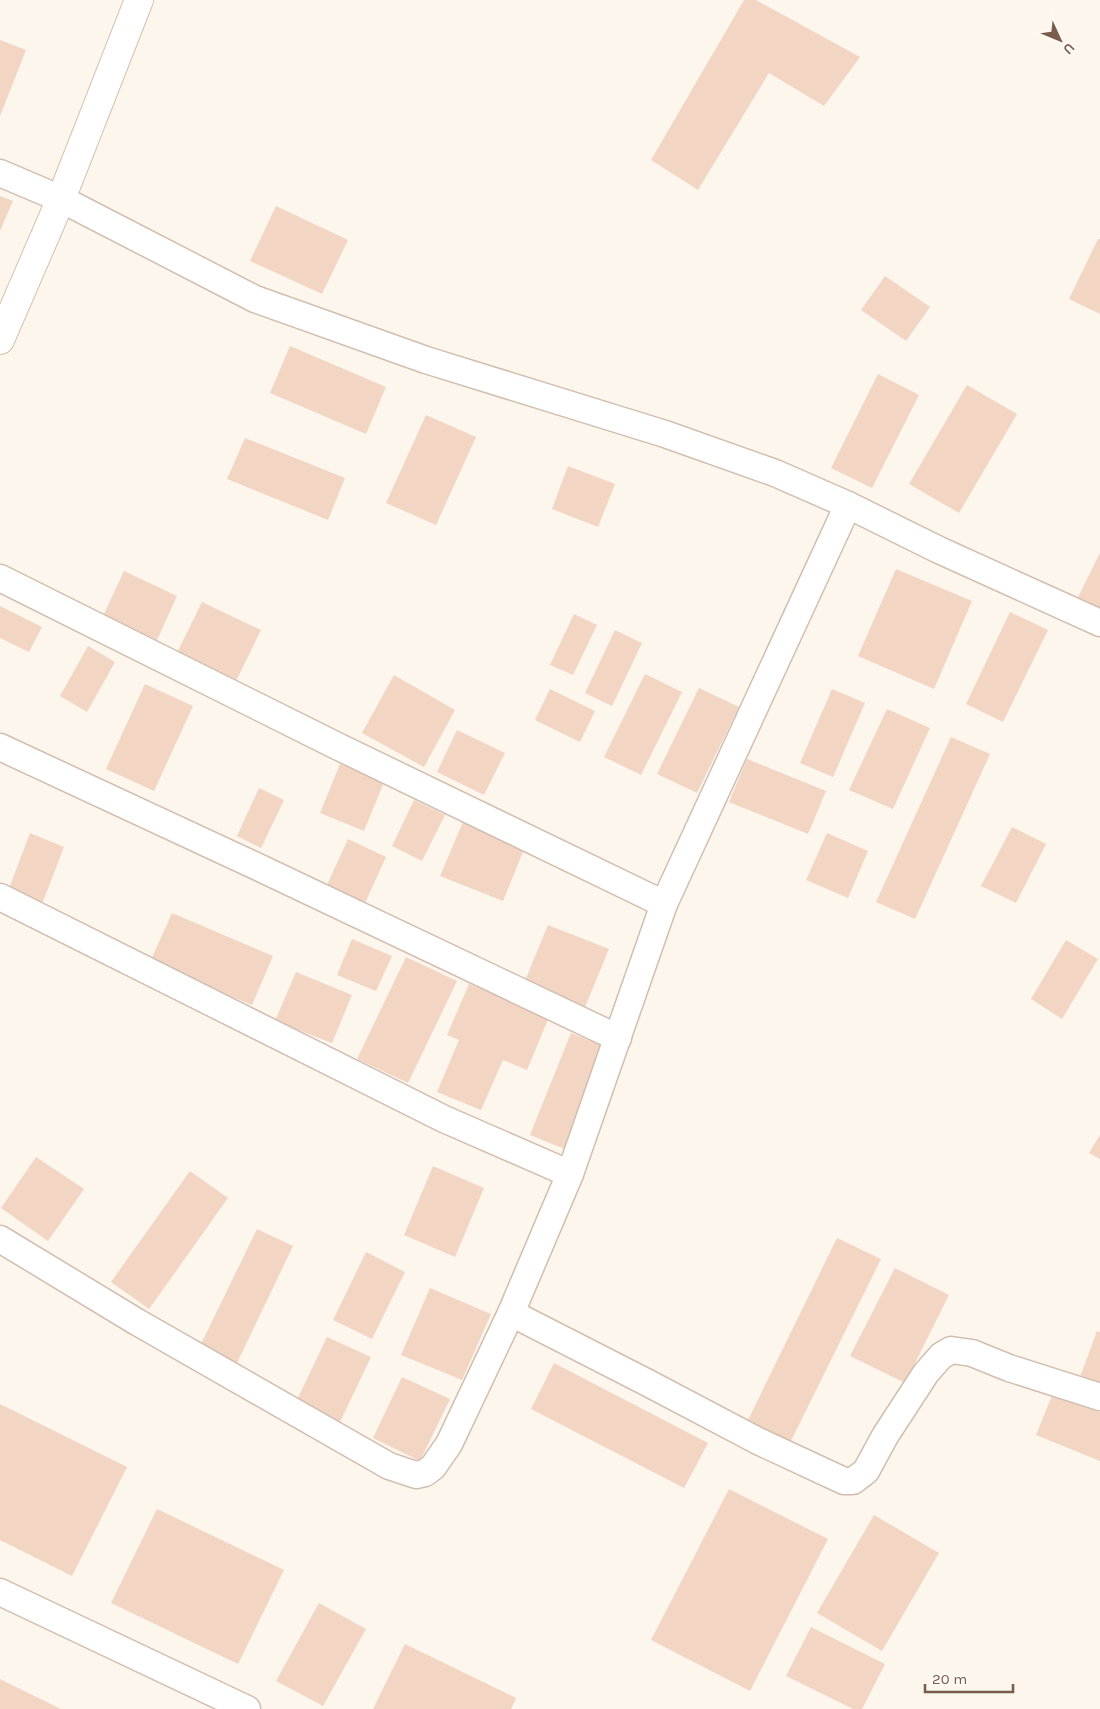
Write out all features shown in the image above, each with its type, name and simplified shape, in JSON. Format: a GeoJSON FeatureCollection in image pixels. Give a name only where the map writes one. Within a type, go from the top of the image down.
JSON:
{"type":"FeatureCollection","features":[{"type":"Feature","properties":{"kind":"street"},"geometry":{"type":"LineString","coordinates":[[0,340],[61,199],[138,0]]}},
{"type":"Feature","properties":{"kind":"street"},"geometry":{"type":"LineString","coordinates":[[0,173],[61,199],[255,299],[426,360],[665,434],[775,473],[848,505],[938,550],[1100,623]]}},
{"type":"Feature","properties":{"kind":"street"},"geometry":{"type":"LineString","coordinates":[[0,1239],[138,1322],[389,1466],[416,1475],[425,1473],[433,1467],[441,1456],[512,1313],[570,1174],[664,904],[848,505]]}},
{"type":"Feature","properties":{"kind":"street"},"geometry":{"type":"LineString","coordinates":[[0,578],[337,746],[664,904]]}},
{"type":"Feature","properties":{"kind":"street"},"geometry":{"type":"LineString","coordinates":[[0,747],[618,1038]]}},
{"type":"Feature","properties":{"kind":"street"},"geometry":{"type":"LineString","coordinates":[[0,897],[444,1120],[570,1174]]}},
{"type":"Feature","properties":{"kind":"street"},"geometry":{"type":"LineString","coordinates":[[512,1313],[758,1441],[844,1481],[853,1481],[866,1471],[885,1436],[926,1373],[941,1356],[951,1350],[972,1353],[1009,1368],[1100,1397]]}},
{"type":"Feature","properties":{"kind":"street"},"geometry":{"type":"LineString","coordinates":[[0,1592],[247,1709]]}},
{"type":"Feature","properties":{"kind":"building"},"geometry":{"type":"Polygon","coordinates":[[[744,0],[756,0],[860,57],[824,106],[769,73],[698,190],[651,160],[744,0]]]}},
{"type":"Feature","properties":{"kind":"building"},"geometry":{"type":"Polygon","coordinates":[[[0,40],[26,50],[0,116],[0,40]]]}},
{"type":"Feature","properties":{"kind":"building"},"geometry":{"type":"Polygon","coordinates":[[[0,196],[13,201],[0,231],[0,196]]]}},
{"type":"Feature","properties":{"kind":"building"},"geometry":{"type":"Polygon","coordinates":[[[276,206],[348,240],[322,294],[250,261],[276,206]]]}},
{"type":"Feature","properties":{"kind":"building"},"geometry":{"type":"Polygon","coordinates":[[[1098,239],[1100,239],[1100,314],[1069,299],[1098,239]]]}},
{"type":"Feature","properties":{"kind":"building"},"geometry":{"type":"Polygon","coordinates":[[[885,276],[930,307],[906,341],[861,310],[885,276]]]}},
{"type":"Feature","properties":{"kind":"building"},"geometry":{"type":"Polygon","coordinates":[[[290,346],[386,387],[366,434],[270,393],[290,346]]]}},
{"type":"Feature","properties":{"kind":"building"},"geometry":{"type":"Polygon","coordinates":[[[878,374],[919,395],[872,488],[831,468],[878,374]]]}},
{"type":"Feature","properties":{"kind":"building"},"geometry":{"type":"Polygon","coordinates":[[[967,385],[1017,414],[959,513],[909,484],[967,385]]]}},
{"type":"Feature","properties":{"kind":"building"},"geometry":{"type":"Polygon","coordinates":[[[426,415],[476,437],[436,525],[386,503],[426,415]]]}},
{"type":"Feature","properties":{"kind":"building"},"geometry":{"type":"Polygon","coordinates":[[[245,438],[345,478],[328,520],[227,479],[245,438]]]}},
{"type":"Feature","properties":{"kind":"building"},"geometry":{"type":"Polygon","coordinates":[[[568,466],[615,484],[598,527],[552,509],[568,466]]]}},
{"type":"Feature","properties":{"kind":"building"},"geometry":{"type":"Polygon","coordinates":[[[1100,553],[1100,608],[1078,597],[1100,553]]]}},
{"type":"Feature","properties":{"kind":"building"},"geometry":{"type":"Polygon","coordinates":[[[896,569],[972,601],[934,689],[858,656],[896,569]]]}},
{"type":"Feature","properties":{"kind":"building"},"geometry":{"type":"Polygon","coordinates":[[[124,571],[177,596],[157,640],[103,616],[124,571]]]}},
{"type":"Feature","properties":{"kind":"building"},"geometry":{"type":"Polygon","coordinates":[[[202,602],[261,630],[236,681],[177,653],[202,602]]]}},
{"type":"Feature","properties":{"kind":"building"},"geometry":{"type":"Polygon","coordinates":[[[0,606],[42,627],[29,652],[0,638],[0,606]]]}},
{"type":"Feature","properties":{"kind":"building"},"geometry":{"type":"Polygon","coordinates":[[[1010,612],[1048,630],[1003,722],[966,704],[1010,612]]]}},
{"type":"Feature","properties":{"kind":"building"},"geometry":{"type":"Polygon","coordinates":[[[574,614],[597,625],[573,675],[550,665],[574,614]]]}},
{"type":"Feature","properties":{"kind":"building"},"geometry":{"type":"Polygon","coordinates":[[[615,630],[642,643],[612,706],[585,693],[615,630]]]}},
{"type":"Feature","properties":{"kind":"building"},"geometry":{"type":"Polygon","coordinates":[[[88,646],[115,662],[87,712],[60,696],[88,646]]]}},
{"type":"Feature","properties":{"kind":"building"},"geometry":{"type":"Polygon","coordinates":[[[645,674],[682,692],[641,775],[604,757],[645,674]]]}},
{"type":"Feature","properties":{"kind":"building"},"geometry":{"type":"Polygon","coordinates":[[[394,675],[455,710],[424,767],[362,733],[394,675]]]}},
{"type":"Feature","properties":{"kind":"building"},"geometry":{"type":"Polygon","coordinates":[[[145,684],[193,706],[154,791],[106,769],[145,684]]]}},
{"type":"Feature","properties":{"kind":"building"},"geometry":{"type":"Polygon","coordinates":[[[699,688],[739,707],[697,793],[657,774],[699,688]]]}},
{"type":"Feature","properties":{"kind":"building"},"geometry":{"type":"Polygon","coordinates":[[[550,689],[595,711],[580,742],[535,720],[550,689]]]}},
{"type":"Feature","properties":{"kind":"building"},"geometry":{"type":"Polygon","coordinates":[[[832,689],[865,703],[833,777],[800,763],[832,689]]]}},
{"type":"Feature","properties":{"kind":"building"},"geometry":{"type":"Polygon","coordinates":[[[887,709],[930,728],[893,809],[849,790],[887,709]]]}},
{"type":"Feature","properties":{"kind":"building"},"geometry":{"type":"Polygon","coordinates":[[[457,730],[505,753],[484,795],[437,772],[457,730]]]}},
{"type":"Feature","properties":{"kind":"building"},"geometry":{"type":"Polygon","coordinates":[[[951,737],[990,754],[915,919],[876,902],[951,737]]]}},
{"type":"Feature","properties":{"kind":"building"},"geometry":{"type":"Polygon","coordinates":[[[747,759],[826,791],[808,834],[729,802],[747,759]]]}},
{"type":"Feature","properties":{"kind":"building"},"geometry":{"type":"Polygon","coordinates":[[[340,764],[384,782],[364,831],[320,813],[340,764]]]}},
{"type":"Feature","properties":{"kind":"building"},"geometry":{"type":"Polygon","coordinates":[[[259,788],[284,800],[261,848],[237,836],[259,788]]]}},
{"type":"Feature","properties":{"kind":"building"},"geometry":{"type":"Polygon","coordinates":[[[414,800],[445,815],[422,861],[392,846],[414,800]]]}},
{"type":"Feature","properties":{"kind":"building"},"geometry":{"type":"Polygon","coordinates":[[[463,822],[525,847],[503,901],[440,876],[463,822]]]}},
{"type":"Feature","properties":{"kind":"building"},"geometry":{"type":"Polygon","coordinates":[[[1012,827],[1046,844],[1016,903],[981,886],[1012,827]]]}},
{"type":"Feature","properties":{"kind":"building"},"geometry":{"type":"Polygon","coordinates":[[[30,833],[64,847],[42,904],[8,891],[30,833]]]}},
{"type":"Feature","properties":{"kind":"building"},"geometry":{"type":"Polygon","coordinates":[[[827,833],[868,851],[848,898],[806,880],[827,833]]]}},
{"type":"Feature","properties":{"kind":"building"},"geometry":{"type":"Polygon","coordinates":[[[348,839],[386,857],[365,903],[327,885],[348,839]]]}},
{"type":"Feature","properties":{"kind":"building"},"geometry":{"type":"Polygon","coordinates":[[[172,913],[273,956],[252,1005],[150,962],[172,913]]]}},
{"type":"Feature","properties":{"kind":"building"},"geometry":{"type":"Polygon","coordinates":[[[548,925],[609,949],[585,1007],[524,983],[548,925]]]}},
{"type":"Feature","properties":{"kind":"building"},"geometry":{"type":"Polygon","coordinates":[[[352,939],[392,956],[376,991],[337,975],[352,939]]]}},
{"type":"Feature","properties":{"kind":"building"},"geometry":{"type":"Polygon","coordinates":[[[1066,940],[1098,959],[1062,1019],[1031,999],[1066,940]]]}},
{"type":"Feature","properties":{"kind":"building"},"geometry":{"type":"Polygon","coordinates":[[[406,957],[457,981],[408,1083],[357,1059],[406,957]]]}},
{"type":"Feature","properties":{"kind":"building"},"geometry":{"type":"Polygon","coordinates":[[[296,972],[352,995],[332,1043],[275,1021],[296,972]]]}},
{"type":"Feature","properties":{"kind":"building"},"geometry":{"type":"Polygon","coordinates":[[[469,984],[549,1017],[527,1070],[503,1060],[481,1110],[437,1092],[459,1040],[447,1035],[469,984]]]}},
{"type":"Feature","properties":{"kind":"building"},"geometry":{"type":"Polygon","coordinates":[[[571,1033],[608,1048],[567,1150],[530,1135],[571,1033]]]}},
{"type":"Feature","properties":{"kind":"building"},"geometry":{"type":"Polygon","coordinates":[[[1100,1135],[1100,1159],[1089,1153],[1100,1135]]]}},
{"type":"Feature","properties":{"kind":"building"},"geometry":{"type":"Polygon","coordinates":[[[36,1157],[84,1189],[48,1241],[1,1208],[36,1157]]]}},
{"type":"Feature","properties":{"kind":"building"},"geometry":{"type":"Polygon","coordinates":[[[433,1166],[484,1188],[455,1257],[404,1235],[433,1166]]]}},
{"type":"Feature","properties":{"kind":"building"},"geometry":{"type":"Polygon","coordinates":[[[190,1171],[228,1198],[149,1309],[111,1282],[190,1171]]]}},
{"type":"Feature","properties":{"kind":"building"},"geometry":{"type":"Polygon","coordinates":[[[257,1229],[293,1246],[236,1365],[199,1348],[257,1229]]]}},
{"type":"Feature","properties":{"kind":"building"},"geometry":{"type":"Polygon","coordinates":[[[837,1238],[881,1259],[790,1443],[747,1422],[837,1238]]]}},
{"type":"Feature","properties":{"kind":"building"},"geometry":{"type":"Polygon","coordinates":[[[366,1252],[405,1272],[372,1339],[333,1320],[366,1252]]]}},
{"type":"Feature","properties":{"kind":"building"},"geometry":{"type":"Polygon","coordinates":[[[895,1268],[949,1295],[905,1383],[850,1356],[895,1268]]]}},
{"type":"Feature","properties":{"kind":"building"},"geometry":{"type":"Polygon","coordinates":[[[430,1288],[491,1314],[462,1380],[401,1355],[430,1288]]]}},
{"type":"Feature","properties":{"kind":"building"},"geometry":{"type":"Polygon","coordinates":[[[1097,1331],[1100,1332],[1100,1384],[1080,1377],[1097,1331]]]}},
{"type":"Feature","properties":{"kind":"building"},"geometry":{"type":"Polygon","coordinates":[[[327,1337],[371,1357],[340,1422],[296,1402],[327,1337]]]}},
{"type":"Feature","properties":{"kind":"building"},"geometry":{"type":"Polygon","coordinates":[[[554,1363],[708,1443],[684,1488],[531,1409],[554,1363]]]}},
{"type":"Feature","properties":{"kind":"building"},"geometry":{"type":"Polygon","coordinates":[[[402,1377],[450,1399],[420,1461],[373,1438],[402,1377]]]}},
{"type":"Feature","properties":{"kind":"building"},"geometry":{"type":"Polygon","coordinates":[[[1053,1393],[1100,1412],[1100,1461],[1036,1435],[1053,1393]]]}},
{"type":"Feature","properties":{"kind":"building"},"geometry":{"type":"Polygon","coordinates":[[[0,1404],[127,1467],[72,1576],[0,1540],[0,1404]]]}},
{"type":"Feature","properties":{"kind":"building"},"geometry":{"type":"Polygon","coordinates":[[[729,1489],[828,1539],[750,1691],[651,1640],[729,1489]]]}},
{"type":"Feature","properties":{"kind":"building"},"geometry":{"type":"Polygon","coordinates":[[[157,1509],[284,1570],[238,1664],[111,1603],[157,1509]]]}},
{"type":"Feature","properties":{"kind":"building"},"geometry":{"type":"Polygon","coordinates":[[[874,1515],[939,1553],[882,1651],[817,1613],[874,1515]]]}},
{"type":"Feature","properties":{"kind":"building"},"geometry":{"type":"Polygon","coordinates":[[[319,1603],[366,1629],[323,1706],[276,1681],[319,1603]]]}},
{"type":"Feature","properties":{"kind":"building"},"geometry":{"type":"Polygon","coordinates":[[[811,1627],[885,1664],[862,1709],[853,1709],[786,1676],[811,1627]]]}},
{"type":"Feature","properties":{"kind":"building"},"geometry":{"type":"Polygon","coordinates":[[[405,1644],[516,1698],[511,1709],[373,1709],[405,1644]]]}},
{"type":"Feature","properties":{"kind":"building"},"geometry":{"type":"Polygon","coordinates":[[[0,1679],[14,1686],[61,1709],[0,1709],[0,1679]]]}}]}
